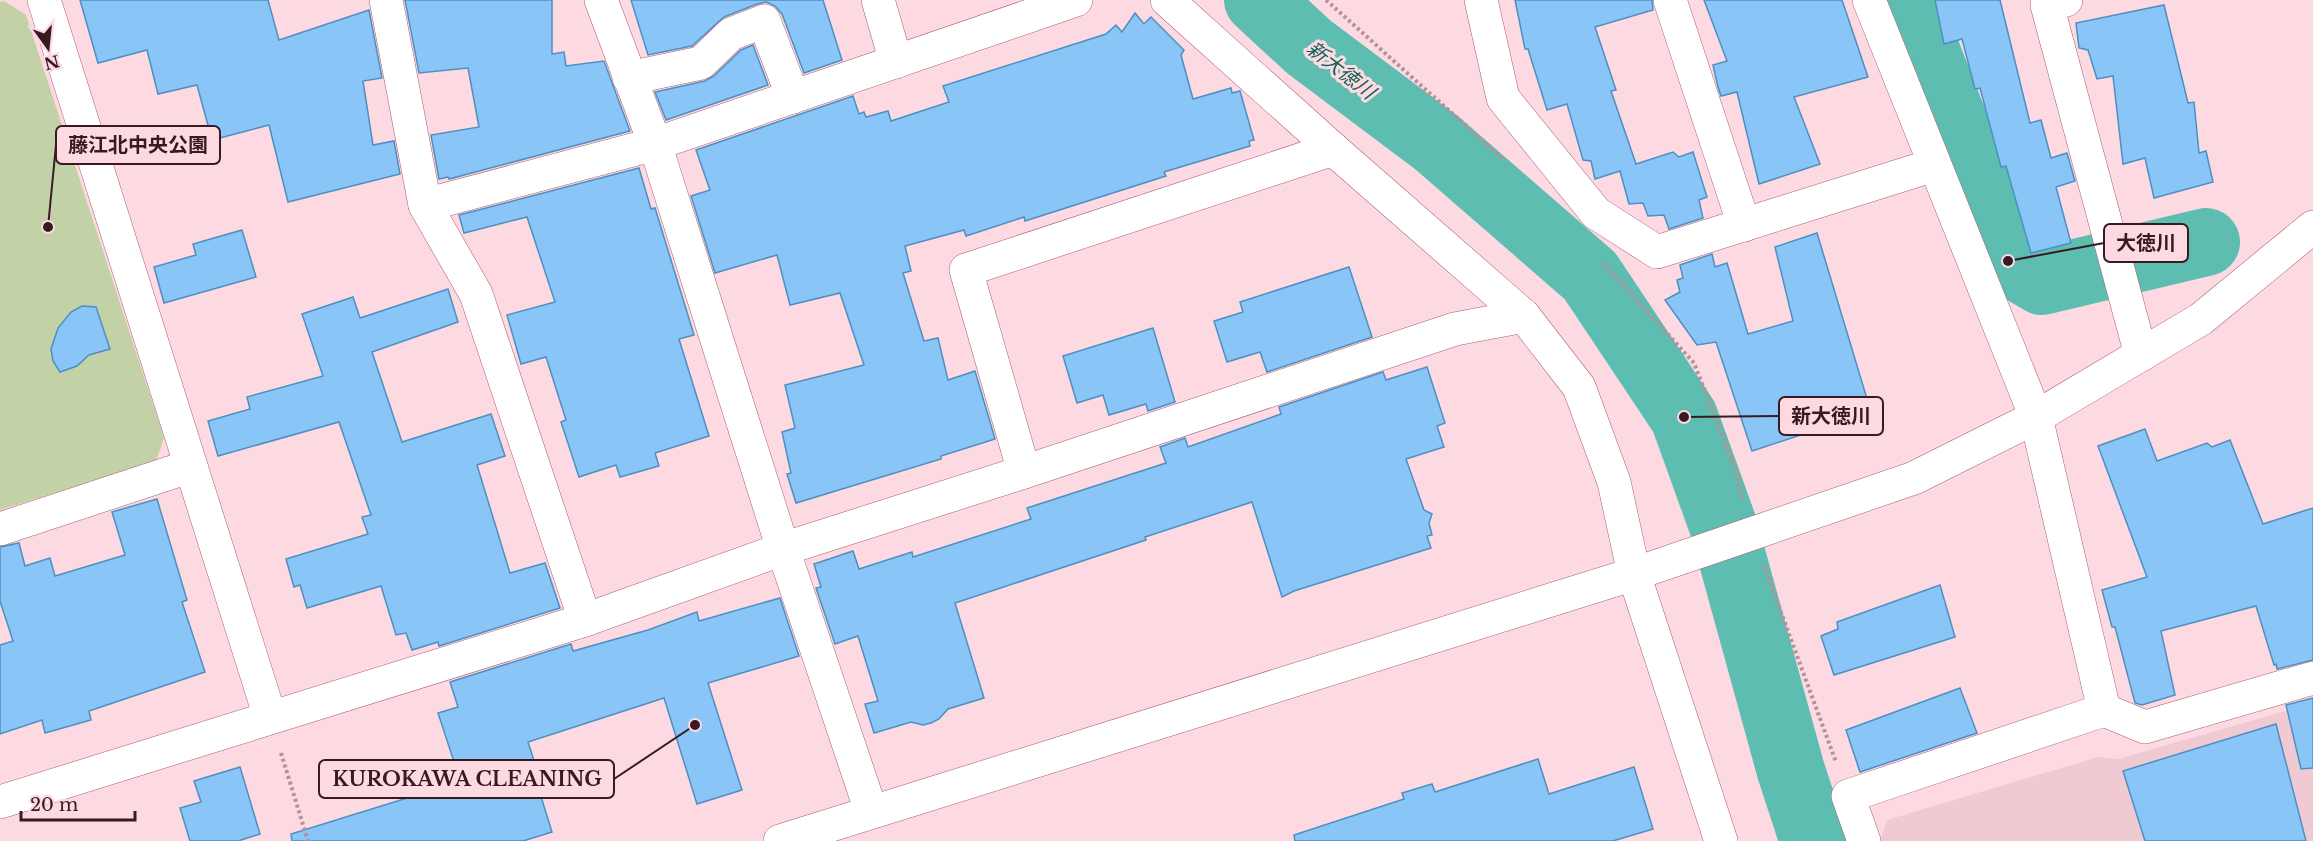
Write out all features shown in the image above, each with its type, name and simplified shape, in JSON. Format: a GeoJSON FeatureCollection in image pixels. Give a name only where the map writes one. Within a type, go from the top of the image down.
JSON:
{"type":"FeatureCollection","features":[{"type":"Feature","properties":{"kind":"street"},"geometry":{"type":"LineString","coordinates":[[44,0],[270,717]]}},
{"type":"Feature","properties":{"kind":"street"},"geometry":{"type":"LineString","coordinates":[[386,0],[425,205],[476,294],[585,621]]}},
{"type":"Feature","properties":{"kind":"street"},"geometry":{"type":"LineString","coordinates":[[601,0],[655,144],[783,549],[871,811]]}},
{"type":"Feature","properties":{"kind":"street"},"geometry":{"type":"LineString","coordinates":[[878,0],[896,62]]}},
{"type":"Feature","properties":{"kind":"street"},"geometry":{"type":"LineString","coordinates":[[425,205],[655,144],[1076,0]]}},
{"type":"Feature","properties":{"kind":"street"},"geometry":{"type":"LineString","coordinates":[[1167,0],[1524,316],[1579,387],[1614,482],[1634,573],[1721,841]]}},
{"type":"Feature","properties":{"kind":"street"},"geometry":{"type":"LineString","coordinates":[[1481,0],[1503,98],[1596,213],[1657,252],[1934,165]]}},
{"type":"Feature","properties":{"kind":"street"},"geometry":{"type":"LineString","coordinates":[[1670,0],[1744,225]]}},
{"type":"Feature","properties":{"kind":"street"},"geometry":{"type":"LineString","coordinates":[[1869,0],[2036,417],[2104,710]]}},
{"type":"Feature","properties":{"kind":"street"},"geometry":{"type":"LineString","coordinates":[[2053,2],[2111,248],[2141,355]]}},
{"type":"Feature","properties":{"kind":"street"},"geometry":{"type":"LineString","coordinates":[[629,78],[701,63],[730,34],[764,21],[793,97]]}},
{"type":"Feature","properties":{"kind":"street"},"geometry":{"type":"LineString","coordinates":[[1024,472],[966,270],[1333,149]]}},
{"type":"Feature","properties":{"kind":"street"},"geometry":{"type":"LineString","coordinates":[[780,841],[1634,573],[1914,478],[2036,417],[2201,319],[2310,233]]}},
{"type":"Feature","properties":{"kind":"street"},"geometry":{"type":"LineString","coordinates":[[0,802],[585,621],[783,549],[1455,330],[1524,316]]}},
{"type":"Feature","properties":{"kind":"street"},"geometry":{"type":"LineString","coordinates":[[0,529],[191,466]]}},
{"type":"Feature","properties":{"kind":"street"},"geometry":{"type":"LineString","coordinates":[[1864,841],[1848,796],[2104,710],[2145,727],[2313,678]]}},
{"type":"Feature","properties":{"kind":"path"},"geometry":{"type":"LineString","coordinates":[[1326,0],[1505,161]]}},
{"type":"Feature","properties":{"kind":"path"},"geometry":{"type":"LineString","coordinates":[[1601,261],[1694,363],[1734,468],[1751,532],[1848,796]]}},
{"type":"Feature","properties":{"kind":"path"},"geometry":{"type":"LineString","coordinates":[[270,717],[308,841]]}},
{"type":"Feature","properties":{"kind":"shaded area"},"geometry":{"type":"Polygon","coordinates":[[[2313,703],[2313,841],[1880,841],[1887,820],[2098,757],[2118,759],[2313,703]]]}},
{"type":"Feature","properties":{"kind":"green space"},"geometry":{"type":"Polygon","coordinates":[[[4,1],[26,15],[164,438],[156,461],[0,510],[0,2],[4,1]]]}},
{"type":"Feature","properties":{"kind":"building"},"geometry":{"type":"Polygon","coordinates":[[[80,0],[268,0],[279,40],[369,10],[382,78],[363,81],[373,145],[394,141],[400,174],[288,202],[269,125],[212,140],[197,85],[158,94],[147,50],[98,63],[80,0]]]}},
{"type":"Feature","properties":{"kind":"building"},"geometry":{"type":"Polygon","coordinates":[[[405,0],[552,0],[552,54],[564,52],[566,66],[604,61],[630,131],[449,179],[448,177],[439,179],[431,135],[479,127],[468,68],[419,73],[405,0]]]}},
{"type":"Feature","properties":{"kind":"building"},"geometry":{"type":"Polygon","coordinates":[[[631,0],[823,0],[842,60],[804,73],[782,14],[775,6],[766,2],[724,17],[692,46],[648,55],[631,0]]]}},
{"type":"Feature","properties":{"kind":"building"},"geometry":{"type":"Polygon","coordinates":[[[1515,0],[1652,0],[1653,10],[1595,27],[1616,90],[1611,91],[1636,164],[1673,152],[1679,157],[1693,152],[1707,197],[1699,200],[1703,218],[1669,229],[1664,215],[1648,216],[1643,203],[1629,204],[1620,171],[1595,179],[1591,161],[1583,160],[1567,104],[1547,110],[1528,49],[1525,49],[1515,0]]]}},
{"type":"Feature","properties":{"kind":"building"},"geometry":{"type":"Polygon","coordinates":[[[1704,0],[1842,0],[1868,77],[1794,97],[1820,164],[1759,184],[1737,92],[1721,96],[1718,87],[1713,65],[1727,61],[1704,0]]]}},
{"type":"Feature","properties":{"kind":"building"},"geometry":{"type":"Polygon","coordinates":[[[1935,0],[2000,0],[2030,123],[2041,120],[2051,158],[2067,153],[2075,181],[2056,187],[2071,243],[2031,253],[2006,166],[2001,167],[1980,88],[1975,89],[1962,39],[1944,44],[1935,0]]]}},
{"type":"Feature","properties":{"kind":"building"},"geometry":{"type":"Polygon","coordinates":[[[2164,5],[2188,103],[2194,102],[2199,153],[2206,151],[2213,182],[2154,198],[2145,158],[2123,164],[2113,76],[2097,79],[2088,50],[2079,48],[2076,23],[2164,5]]]}},
{"type":"Feature","properties":{"kind":"building"},"geometry":{"type":"Polygon","coordinates":[[[1135,13],[1144,24],[1151,17],[1184,50],[1181,55],[1193,99],[1231,88],[1232,93],[1240,91],[1254,140],[1249,141],[1250,146],[1164,172],[1166,176],[1025,221],[1024,217],[966,236],[964,230],[905,246],[911,271],[903,273],[924,341],[938,338],[948,380],[975,371],[995,439],[941,456],[941,459],[796,503],[787,474],[791,473],[782,432],[795,428],[785,385],[864,365],[840,293],[790,305],[777,255],[715,273],[691,196],[710,190],[696,150],[853,96],[859,114],[864,112],[866,117],[888,111],[891,121],[949,102],[943,86],[1106,34],[1116,25],[1122,32],[1135,13]]]}},
{"type":"Feature","properties":{"kind":"building"},"geometry":{"type":"Polygon","coordinates":[[[753,45],[768,85],[666,120],[655,92],[705,81],[714,76],[741,50],[753,45]]]}},
{"type":"Feature","properties":{"kind":"building"},"geometry":{"type":"Polygon","coordinates":[[[639,168],[651,209],[655,208],[694,335],[679,339],[709,436],[655,453],[659,466],[620,477],[616,465],[579,477],[561,422],[566,420],[546,357],[521,364],[507,315],[555,302],[527,217],[464,233],[459,215],[639,168]]]}},
{"type":"Feature","properties":{"kind":"building"},"geometry":{"type":"Polygon","coordinates":[[[242,230],[256,277],[164,303],[154,267],[196,255],[193,244],[242,230]]]}},
{"type":"Feature","properties":{"kind":"building"},"geometry":{"type":"Polygon","coordinates":[[[1817,233],[1871,412],[1752,451],[1716,342],[1697,345],[1665,300],[1680,292],[1677,280],[1683,278],[1680,265],[1712,254],[1715,267],[1727,263],[1748,334],[1793,321],[1775,247],[1817,233]]]}},
{"type":"Feature","properties":{"kind":"building"},"geometry":{"type":"Polygon","coordinates":[[[1349,267],[1372,337],[1267,372],[1260,352],[1227,362],[1214,321],[1243,312],[1240,302],[1349,267]]]}},
{"type":"Feature","properties":{"kind":"building"},"geometry":{"type":"Polygon","coordinates":[[[448,289],[458,322],[372,352],[402,442],[491,414],[505,456],[477,465],[510,573],[545,563],[560,608],[439,646],[438,642],[412,650],[406,633],[396,635],[381,586],[307,608],[300,585],[294,587],[286,559],[368,534],[362,517],[371,515],[339,422],[218,456],[208,421],[250,409],[247,397],[323,376],[302,314],[353,297],[360,318],[448,289]]]}},
{"type":"Feature","properties":{"kind":"building"},"geometry":{"type":"Polygon","coordinates":[[[82,306],[96,307],[110,349],[89,355],[77,366],[60,372],[53,361],[51,349],[58,328],[71,312],[82,306]]]}},
{"type":"Feature","properties":{"kind":"building"},"geometry":{"type":"Polygon","coordinates":[[[1153,328],[1175,402],[1148,411],[1146,404],[1109,415],[1103,395],[1077,403],[1063,356],[1153,328]]]}},
{"type":"Feature","properties":{"kind":"building"},"geometry":{"type":"Polygon","coordinates":[[[1427,367],[1445,423],[1437,426],[1444,447],[1406,459],[1424,510],[1432,514],[1429,523],[1432,535],[1427,536],[1431,548],[1294,591],[1282,597],[1252,502],[1145,537],[1146,540],[955,603],[984,698],[948,709],[939,719],[931,723],[923,725],[911,722],[874,733],[865,704],[878,701],[858,636],[835,644],[816,588],[821,587],[814,564],[853,551],[859,569],[912,552],[913,557],[1031,519],[1027,508],[1166,463],[1160,447],[1185,438],[1188,447],[1281,414],[1279,407],[1383,372],[1386,380],[1427,367]]]}},
{"type":"Feature","properties":{"kind":"building"},"geometry":{"type":"Polygon","coordinates":[[[2145,429],[2157,461],[2207,443],[2212,447],[2230,440],[2263,524],[2313,508],[2313,660],[2277,669],[2256,606],[2161,631],[2175,695],[2142,705],[2135,703],[2115,627],[2112,627],[2102,590],[2147,577],[2098,446],[2145,429]]]}},
{"type":"Feature","properties":{"kind":"building"},"geometry":{"type":"Polygon","coordinates":[[[157,499],[187,600],[182,602],[205,672],[89,711],[91,720],[45,733],[42,720],[0,734],[0,645],[13,641],[0,601],[0,547],[19,543],[25,566],[50,558],[55,576],[125,555],[112,512],[157,499]]]}},
{"type":"Feature","properties":{"kind":"building"},"geometry":{"type":"Polygon","coordinates":[[[1940,585],[1955,637],[1834,675],[1821,636],[1838,629],[1837,622],[1940,585]]]}},
{"type":"Feature","properties":{"kind":"building"},"geometry":{"type":"Polygon","coordinates":[[[780,598],[799,656],[708,683],[742,790],[697,804],[664,698],[528,742],[538,773],[534,774],[552,832],[523,841],[292,841],[291,834],[420,794],[419,789],[459,777],[438,713],[458,707],[450,682],[571,644],[573,651],[648,630],[697,612],[699,621],[780,598]]]}},
{"type":"Feature","properties":{"kind":"building"},"geometry":{"type":"Polygon","coordinates":[[[1960,688],[1977,733],[1860,772],[1846,730],[1960,688]]]}},
{"type":"Feature","properties":{"kind":"building"},"geometry":{"type":"Polygon","coordinates":[[[2313,698],[2313,768],[2301,769],[2286,705],[2313,698]]]}},
{"type":"Feature","properties":{"kind":"building"},"geometry":{"type":"Polygon","coordinates":[[[2276,724],[2306,841],[2145,841],[2123,771],[2276,724]]]}},
{"type":"Feature","properties":{"kind":"building"},"geometry":{"type":"Polygon","coordinates":[[[1538,759],[1549,794],[1634,767],[1653,829],[1613,841],[1295,841],[1294,835],[1404,799],[1402,793],[1432,784],[1435,792],[1538,759]]]}},
{"type":"Feature","properties":{"kind":"building"},"geometry":{"type":"Polygon","coordinates":[[[240,767],[260,834],[238,841],[190,841],[180,808],[201,802],[194,781],[240,767]]]}},
{"type":"Feature","properties":{"kind":"waterway","name":"新大徳川"},"geometry":{"type":"LineString","coordinates":[[1258,0],[1309,47],[1437,143],[1590,276],[1684,417],[1724,528],[1791,771],[1814,841]]}},
{"type":"Feature","properties":{"kind":"waterway"},"geometry":{"type":"LineString","coordinates":[[1906,0],[2008,261],[2042,281],[2206,242]]}},
{"type":"Feature","properties":{"kind":"place","name":"藤江北中央公園"},"geometry":{"type":"Point","coordinates":[48,227]}},
{"type":"Feature","properties":{"kind":"place","name":"大徳川"},"geometry":{"type":"Point","coordinates":[2008,261]}},
{"type":"Feature","properties":{"kind":"place","name":"新大徳川"},"geometry":{"type":"Point","coordinates":[1684,417]}},
{"type":"Feature","properties":{"kind":"place","name":"KUROKAWA CLEANING"},"geometry":{"type":"Point","coordinates":[695,725]}}]}
